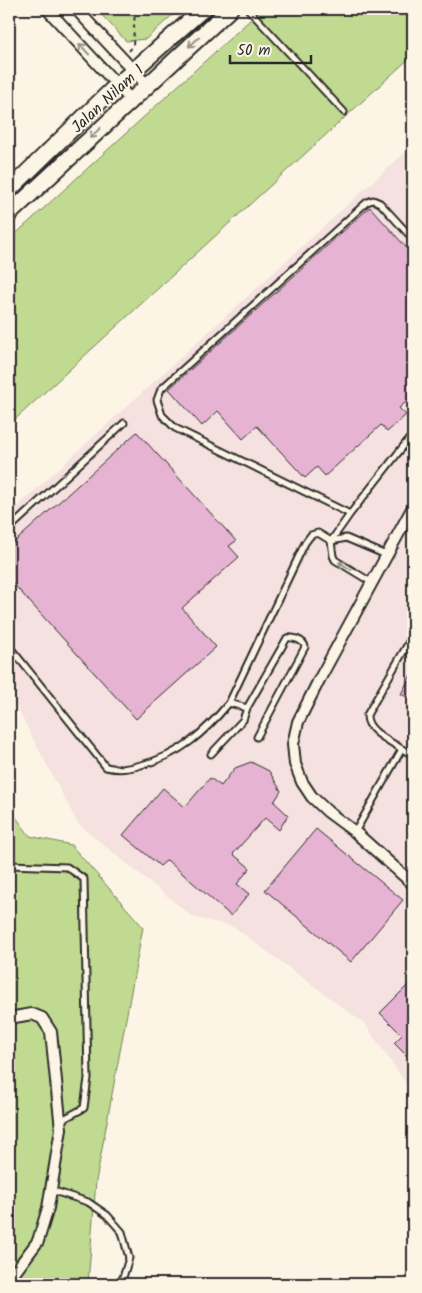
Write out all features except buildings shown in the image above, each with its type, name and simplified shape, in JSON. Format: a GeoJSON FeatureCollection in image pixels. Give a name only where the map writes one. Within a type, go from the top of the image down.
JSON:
{"type":"FeatureCollection","features":[{"type":"Feature","properties":{"kind":"main road","name":"Jalan Nilam 1"},"geometry":{"type":"LineString","coordinates":[[9,190],[117,85],[203,9]]}},
{"type":"Feature","properties":{"kind":"main road","name":"Jalan Nilam 1"},"geometry":{"type":"LineString","coordinates":[[9,214],[230,9]]}},
{"type":"Feature","properties":{"kind":"street"},"geometry":{"type":"LineString","coordinates":[[47,9],[131,100]]}},
{"type":"Feature","properties":{"kind":"street"},"geometry":{"type":"LineString","coordinates":[[76,9],[147,85]]}},
{"type":"Feature","properties":{"kind":"street"},"geometry":{"type":"LineString","coordinates":[[413,507],[371,582],[298,722],[293,744],[295,764],[302,782],[312,797],[328,812],[355,832],[413,884]]}},
{"type":"Feature","properties":{"kind":"street"},"geometry":{"type":"LineString","coordinates":[[9,1018],[32,1014],[42,1018],[51,1032],[61,1130],[48,1208],[38,1241],[9,1280]]}},
{"type":"Feature","properties":{"kind":"lane"},"geometry":{"type":"LineString","coordinates":[[248,9],[344,112]]}},
{"type":"Feature","properties":{"kind":"lane"},"geometry":{"type":"LineString","coordinates":[[350,514],[175,428],[162,415],[157,400],[161,389],[367,202],[373,200],[380,203],[413,239]]}},
{"type":"Feature","properties":{"kind":"lane"},"geometry":{"type":"LineString","coordinates":[[9,529],[124,423]]}},
{"type":"Feature","properties":{"kind":"lane"},"geometry":{"type":"LineString","coordinates":[[371,582],[335,560],[331,541],[413,434]]}},
{"type":"Feature","properties":{"kind":"lane"},"geometry":{"type":"LineString","coordinates":[[9,646],[106,767],[119,770],[155,762],[177,752],[204,729],[229,703],[305,543],[311,535],[318,534],[331,541],[346,538],[386,555]]}},
{"type":"Feature","properties":{"kind":"lane"},"geometry":{"type":"LineString","coordinates":[[413,634],[367,716],[366,722],[371,728],[413,755]]}},
{"type":"Feature","properties":{"kind":"lane"},"geometry":{"type":"LineString","coordinates":[[211,754],[243,720],[247,708],[284,640],[290,637],[302,642],[305,647],[257,737]]}},
{"type":"Feature","properties":{"kind":"lane"},"geometry":{"type":"LineString","coordinates":[[229,703],[247,708]]}},
{"type":"Feature","properties":{"kind":"lane"},"geometry":{"type":"LineString","coordinates":[[355,832],[402,749]]}},
{"type":"Feature","properties":{"kind":"lane"},"geometry":{"type":"LineString","coordinates":[[9,865],[67,867],[84,878],[88,1078],[84,1108],[60,1122]]}},
{"type":"Feature","properties":{"kind":"lane"},"geometry":{"type":"LineString","coordinates":[[51,1190],[88,1202],[107,1215],[122,1232],[129,1258],[121,1284]]}},
{"type":"Feature","properties":{"kind":"path"},"geometry":{"type":"LineString","coordinates":[[122,59],[133,46],[135,9]]}},
{"type":"Feature","properties":{"kind":"shaded area"},"geometry":{"type":"Polygon","coordinates":[[[413,145],[413,1094],[365,1024],[234,927],[193,917],[78,824],[9,693],[9,514],[413,145]]]}},
{"type":"Feature","properties":{"kind":"green space"},"geometry":{"type":"Polygon","coordinates":[[[96,9],[179,9],[146,39],[126,41],[96,9]]]}},
{"type":"Feature","properties":{"kind":"green space"},"geometry":{"type":"Polygon","coordinates":[[[262,9],[413,9],[413,55],[9,425],[9,240],[262,9]]]}},
{"type":"Feature","properties":{"kind":"green space"},"geometry":{"type":"Polygon","coordinates":[[[9,808],[30,836],[71,845],[143,927],[96,1181],[88,1284],[9,1284],[9,808]]]}}]}
